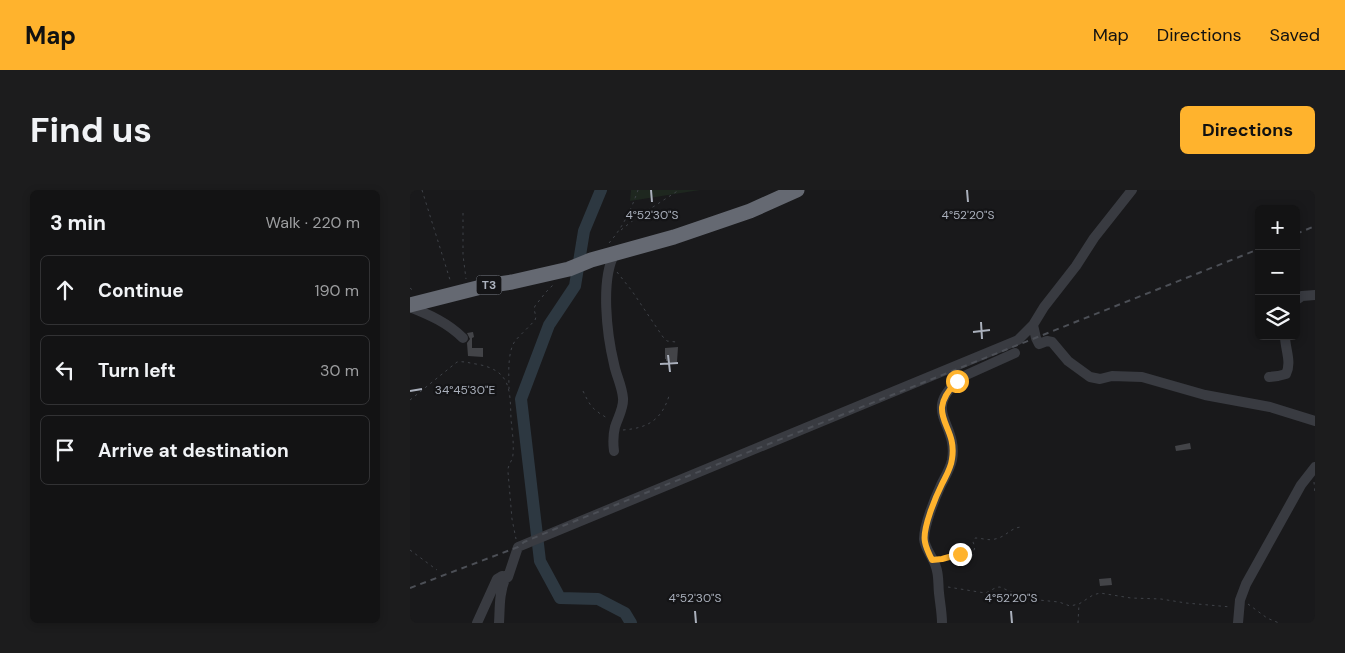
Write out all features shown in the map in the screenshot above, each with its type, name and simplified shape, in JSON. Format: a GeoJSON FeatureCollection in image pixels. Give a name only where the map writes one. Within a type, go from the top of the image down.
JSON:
{"type":"FeatureCollection","features":[{"type":"Feature","properties":{"kind":"highway","name":"T3"},"geometry":{"type":"LineString","coordinates":[[410,306],[485,286],[566,270],[603,259],[750,211],[797,190]]}},
{"type":"Feature","properties":{"kind":"street"},"geometry":{"type":"LineString","coordinates":[[499,623],[501,588],[508,577],[518,547],[1018,340],[1032,325],[1076,266],[1094,238],[1132,190]]}},
{"type":"Feature","properties":{"kind":"street"},"geometry":{"type":"LineString","coordinates":[[603,259],[607,289],[609,345],[623,399],[621,412],[614,429],[614,450]]}},
{"type":"Feature","properties":{"kind":"street"},"geometry":{"type":"LineString","coordinates":[[1300,297],[1315,295]]}},
{"type":"Feature","properties":{"kind":"street"},"geometry":{"type":"LineString","coordinates":[[410,306],[446,323],[463,338]]}},
{"type":"Feature","properties":{"kind":"street"},"geometry":{"type":"LineString","coordinates":[[1032,325],[1040,344],[1047,340],[1052,342],[1068,361],[1090,377],[1142,377],[1205,395],[1270,408],[1315,421]]}},
{"type":"Feature","properties":{"kind":"street"},"geometry":{"type":"LineString","coordinates":[[1269,377],[1286,374],[1289,368],[1285,340]]}},
{"type":"Feature","properties":{"kind":"street"},"geometry":{"type":"LineString","coordinates":[[942,623],[940,585],[936,565],[925,543],[925,532],[935,498],[950,467],[953,449],[952,440],[943,418],[943,400],[952,386],[964,376],[1015,353]]}},
{"type":"Feature","properties":{"kind":"street"},"geometry":{"type":"LineString","coordinates":[[1238,623],[1240,604],[1246,584],[1302,485],[1315,467]]}},
{"type":"Feature","properties":{"kind":"street"},"geometry":{"type":"LineString","coordinates":[[477,623],[497,580],[502,576],[508,577]]}},
{"type":"Feature","properties":{"kind":"path"},"geometry":{"type":"LineString","coordinates":[[422,190],[461,292]]}},
{"type":"Feature","properties":{"kind":"path"},"geometry":{"type":"LineString","coordinates":[[638,190],[630,213],[603,259],[632,291],[663,337],[667,341],[676,342]]}},
{"type":"Feature","properties":{"kind":"path"},"geometry":{"type":"LineString","coordinates":[[619,232],[636,218],[679,190]]}},
{"type":"Feature","properties":{"kind":"path"},"geometry":{"type":"LineString","coordinates":[[461,292],[464,255],[463,213]]}},
{"type":"Feature","properties":{"kind":"path"},"geometry":{"type":"LineString","coordinates":[[518,547],[512,519],[508,472],[508,465],[513,455],[509,373],[513,347],[535,320],[534,309],[536,303],[566,270]]}},
{"type":"Feature","properties":{"kind":"path"},"geometry":{"type":"LineString","coordinates":[[410,400],[457,362],[463,361],[482,364],[495,369],[506,382],[509,390]]}},
{"type":"Feature","properties":{"kind":"path"},"geometry":{"type":"LineString","coordinates":[[583,391],[591,406],[597,412],[606,416],[614,429],[646,426],[662,412],[669,396]]}},
{"type":"Feature","properties":{"kind":"path"},"geometry":{"type":"LineString","coordinates":[[1314,479],[1315,494]]}},
{"type":"Feature","properties":{"kind":"path"},"geometry":{"type":"LineString","coordinates":[[932,560],[963,554],[972,557],[975,547],[973,544],[974,538],[995,540],[1011,529],[1021,527]]}},
{"type":"Feature","properties":{"kind":"path"},"geometry":{"type":"LineString","coordinates":[[410,550],[437,570]]}},
{"type":"Feature","properties":{"kind":"path"},"geometry":{"type":"LineString","coordinates":[[940,585],[985,593],[1000,587],[1028,600],[1059,602],[1070,606],[1079,604],[1100,593],[1186,603],[1240,604],[1279,623]]}},
{"type":"Feature","properties":{"kind":"path"},"geometry":{"type":"LineString","coordinates":[[1078,623],[1079,604]]}},
{"type":"Feature","properties":{"kind":"shaded area"},"geometry":{"type":"Polygon","coordinates":[[[631,190],[700,190],[630,201],[631,190]]]}},
{"type":"Feature","properties":{"kind":"building"},"geometry":{"type":"Polygon","coordinates":[[[473,332],[472,348],[483,348],[483,357],[468,356],[467,343],[470,339],[467,333],[473,332]]]}},
{"type":"Feature","properties":{"kind":"building"},"geometry":{"type":"Polygon","coordinates":[[[678,347],[677,362],[666,361],[665,348],[678,347]]]}},
{"type":"Feature","properties":{"kind":"building"},"geometry":{"type":"Polygon","coordinates":[[[1190,443],[1191,449],[1176,451],[1175,446],[1190,443]]]}},
{"type":"Feature","properties":{"kind":"building"},"geometry":{"type":"Polygon","coordinates":[[[1111,578],[1112,585],[1100,586],[1099,579],[1111,578]]]}},
{"type":"Feature","properties":{"kind":"waterway"},"geometry":{"type":"LineString","coordinates":[[601,190],[584,231],[575,286],[549,325],[521,399],[540,561],[560,598],[598,599],[625,613],[631,623]]}},
{"type":"Feature","properties":{"kind":"railway"},"geometry":{"type":"LineString","coordinates":[[1300,232],[1315,226]]}},
{"type":"Feature","properties":{"kind":"railway"},"geometry":{"type":"LineString","coordinates":[[410,588],[518,547],[524,542],[555,529],[1256,250]]}},
{"type":"Feature","properties":{"kind":"route"},"geometry":{"type":"LineString","coordinates":[[957,381],[943,400],[942,406],[943,418],[952,440],[952,460],[935,498],[924,538],[926,548],[932,560],[960,554]]}}]}
